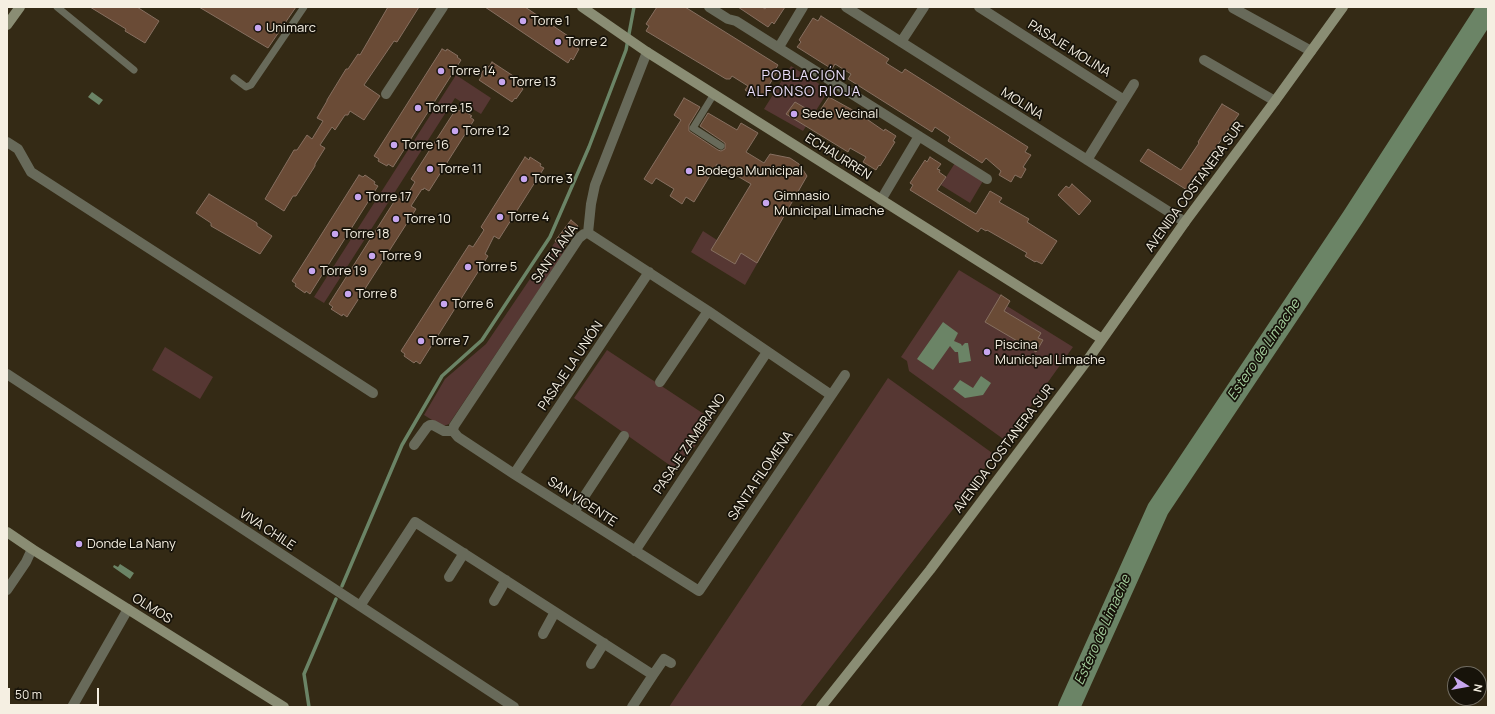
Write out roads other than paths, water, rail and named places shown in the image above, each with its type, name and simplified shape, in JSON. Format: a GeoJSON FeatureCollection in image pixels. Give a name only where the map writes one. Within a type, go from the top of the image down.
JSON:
{"type":"FeatureCollection","features":[{"type":"Feature","properties":{"kind":"street"},"geometry":{"type":"LineString","coordinates":[[7,25],[20,7]]}},
{"type":"Feature","properties":{"kind":"street"},"geometry":{"type":"LineString","coordinates":[[386,94],[443,7]]}},
{"type":"Feature","properties":{"kind":"street","name":"ECHAURREN"},"geometry":{"type":"LineString","coordinates":[[582,7],[647,52],[1102,339]]}},
{"type":"Feature","properties":{"kind":"street"},"geometry":{"type":"LineString","coordinates":[[709,7],[728,19],[736,21],[779,47],[987,179]]}},
{"type":"Feature","properties":{"kind":"street"},"geometry":{"type":"LineString","coordinates":[[779,47],[803,7]]}},
{"type":"Feature","properties":{"kind":"street","name":"MOLINA"},"geometry":{"type":"LineString","coordinates":[[846,7],[1185,222]]}},
{"type":"Feature","properties":{"kind":"street"},"geometry":{"type":"LineString","coordinates":[[901,42],[924,7]]}},
{"type":"Feature","properties":{"kind":"street","name":"PASAJE MOLINA"},"geometry":{"type":"LineString","coordinates":[[978,7],[1124,100]]}},
{"type":"Feature","properties":{"kind":"street","name":"AVENIDA COSTANERA SUR"},"geometry":{"type":"LineString","coordinates":[[821,707],[930,570],[1102,339],[1185,222],[1275,101],[1342,7]]}},
{"type":"Feature","properties":{"kind":"street"},"geometry":{"type":"LineString","coordinates":[[1233,8],[1311,51]]}},
{"type":"Feature","properties":{"kind":"street","name":"SANTA ANA"},"geometry":{"type":"LineString","coordinates":[[453,431],[454,426],[579,238],[588,233],[591,204],[595,185],[647,52]]}},
{"type":"Feature","properties":{"kind":"street"},"geometry":{"type":"LineString","coordinates":[[1204,60],[1275,101]]}},
{"type":"Feature","properties":{"kind":"street"},"geometry":{"type":"LineString","coordinates":[[1087,160],[1134,84]]}},
{"type":"Feature","properties":{"kind":"street"},"geometry":{"type":"LineString","coordinates":[[881,200],[919,136]]}},
{"type":"Feature","properties":{"kind":"street"},"geometry":{"type":"LineString","coordinates":[[7,142],[18,149],[31,172],[374,392]]}},
{"type":"Feature","properties":{"kind":"street"},"geometry":{"type":"LineString","coordinates":[[588,233],[708,311],[831,394]]}},
{"type":"Feature","properties":{"kind":"street","name":"PASAJE LA UNIÓN"},"geometry":{"type":"LineString","coordinates":[[514,474],[649,272]]}},
{"type":"Feature","properties":{"kind":"street"},"geometry":{"type":"LineString","coordinates":[[660,382],[708,311]]}},
{"type":"Feature","properties":{"kind":"street","name":"PASAJE ZAMBRANO"},"geometry":{"type":"LineString","coordinates":[[635,551],[767,352]]}},
{"type":"Feature","properties":{"kind":"street","name":"VIVA CHILE"},"geometry":{"type":"LineString","coordinates":[[7,374],[514,707]]}},
{"type":"Feature","properties":{"kind":"street","name":"SANTA FILOMENA"},"geometry":{"type":"LineString","coordinates":[[699,592],[845,375]]}},
{"type":"Feature","properties":{"kind":"street"},"geometry":{"type":"LineString","coordinates":[[414,445],[427,426],[433,425],[444,431],[453,431]]}},
{"type":"Feature","properties":{"kind":"street","name":"SAN VICENTE"},"geometry":{"type":"LineString","coordinates":[[453,431],[458,437],[514,474],[699,592]]}},
{"type":"Feature","properties":{"kind":"street"},"geometry":{"type":"LineString","coordinates":[[574,512],[624,436]]}},
{"type":"Feature","properties":{"kind":"street"},"geometry":{"type":"LineString","coordinates":[[360,606],[415,522],[653,675]]}},
{"type":"Feature","properties":{"kind":"street","name":"OLMOS"},"geometry":{"type":"LineString","coordinates":[[7,532],[284,707]]}},
{"type":"Feature","properties":{"kind":"street"},"geometry":{"type":"LineString","coordinates":[[7,590],[32,549]]}},
{"type":"Feature","properties":{"kind":"street"},"geometry":{"type":"LineString","coordinates":[[449,576],[464,553]]}},
{"type":"Feature","properties":{"kind":"street"},"geometry":{"type":"LineString","coordinates":[[494,601],[506,580]]}},
{"type":"Feature","properties":{"kind":"street"},"geometry":{"type":"LineString","coordinates":[[72,707],[128,609]]}},
{"type":"Feature","properties":{"kind":"street"},"geometry":{"type":"LineString","coordinates":[[543,634],[555,612]]}},
{"type":"Feature","properties":{"kind":"street"},"geometry":{"type":"LineString","coordinates":[[591,664],[604,643]]}},
{"type":"Feature","properties":{"kind":"street"},"geometry":{"type":"LineString","coordinates":[[632,707],[664,659],[671,663]]}},
{"type":"Feature","properties":{"kind":"lane"},"geometry":{"type":"LineString","coordinates":[[57,7],[134,70]]}},
{"type":"Feature","properties":{"kind":"lane"},"geometry":{"type":"LineString","coordinates":[[234,78],[246,87],[251,85],[304,7]]}},
{"type":"Feature","properties":{"kind":"lane"},"geometry":{"type":"LineString","coordinates":[[714,94],[693,128],[721,146]]}},
{"type":"Feature","properties":{"kind":"waterway"},"geometry":{"type":"LineString","coordinates":[[342,586],[402,445],[442,376],[482,340],[550,237],[589,147],[626,50],[634,7]]}},
{"type":"Feature","properties":{"kind":"waterway","name":"Estero de Limache"},"geometry":{"type":"LineString","coordinates":[[1069,707],[1158,509],[1353,217],[1488,8]]}},
{"type":"Feature","properties":{"kind":"waterway"},"geometry":{"type":"LineString","coordinates":[[309,707],[304,674],[336,599]]}},
{"type":"Feature","properties":{"kind":"place","name":"Torre 1"},"geometry":{"type":"Point","coordinates":[523,21]}},
{"type":"Feature","properties":{"kind":"place","name":"Unimarc"},"geometry":{"type":"Point","coordinates":[258,28]}},
{"type":"Feature","properties":{"kind":"place","name":"Torre 2"},"geometry":{"type":"Point","coordinates":[558,42]}},
{"type":"Feature","properties":{"kind":"place","name":"Torre 14"},"geometry":{"type":"Point","coordinates":[441,71]}},
{"type":"Feature","properties":{"kind":"place","name":"Torre 13"},"geometry":{"type":"Point","coordinates":[502,82]}},
{"type":"Feature","properties":{"kind":"place","name":"Torre 15"},"geometry":{"type":"Point","coordinates":[418,108]}},
{"type":"Feature","properties":{"kind":"place","name":"Sede Vecinal"},"geometry":{"type":"Point","coordinates":[794,114]}},
{"type":"Feature","properties":{"kind":"place","name":"Torre 12"},"geometry":{"type":"Point","coordinates":[455,131]}},
{"type":"Feature","properties":{"kind":"place","name":"Torre 16"},"geometry":{"type":"Point","coordinates":[394,145]}},
{"type":"Feature","properties":{"kind":"place","name":"Torre 11"},"geometry":{"type":"Point","coordinates":[430,169]}},
{"type":"Feature","properties":{"kind":"place","name":"Bodega Municipal"},"geometry":{"type":"Point","coordinates":[689,171]}},
{"type":"Feature","properties":{"kind":"place","name":"Torre 3"},"geometry":{"type":"Point","coordinates":[524,179]}},
{"type":"Feature","properties":{"kind":"place","name":"Torre 17"},"geometry":{"type":"Point","coordinates":[358,197]}},
{"type":"Feature","properties":{"kind":"place","name":"Gimnasio Municipal Limache"},"geometry":{"type":"Point","coordinates":[766,203]}},
{"type":"Feature","properties":{"kind":"place","name":"Torre 4"},"geometry":{"type":"Point","coordinates":[500,217]}},
{"type":"Feature","properties":{"kind":"place","name":"Torre 10"},"geometry":{"type":"Point","coordinates":[396,219]}},
{"type":"Feature","properties":{"kind":"place","name":"Torre 18"},"geometry":{"type":"Point","coordinates":[335,234]}},
{"type":"Feature","properties":{"kind":"place","name":"Torre 9"},"geometry":{"type":"Point","coordinates":[372,256]}},
{"type":"Feature","properties":{"kind":"place","name":"Torre 5"},"geometry":{"type":"Point","coordinates":[468,267]}},
{"type":"Feature","properties":{"kind":"place","name":"Torre 19"},"geometry":{"type":"Point","coordinates":[312,271]}},
{"type":"Feature","properties":{"kind":"place","name":"Torre 8"},"geometry":{"type":"Point","coordinates":[348,294]}},
{"type":"Feature","properties":{"kind":"place","name":"Torre 6"},"geometry":{"type":"Point","coordinates":[444,304]}},
{"type":"Feature","properties":{"kind":"place","name":"Torre 7"},"geometry":{"type":"Point","coordinates":[421,341]}},
{"type":"Feature","properties":{"kind":"place","name":"Piscina Municipal Limache"},"geometry":{"type":"Point","coordinates":[987,352]}},
{"type":"Feature","properties":{"kind":"place","name":"Donde La Nany"},"geometry":{"type":"Point","coordinates":[79,544]}},
{"type":"Feature","properties":{"kind":"district","name":"POBLACIÓN ALFONSO RIOJA"},"geometry":{"type":"Point","coordinates":[804,84]}}]}
